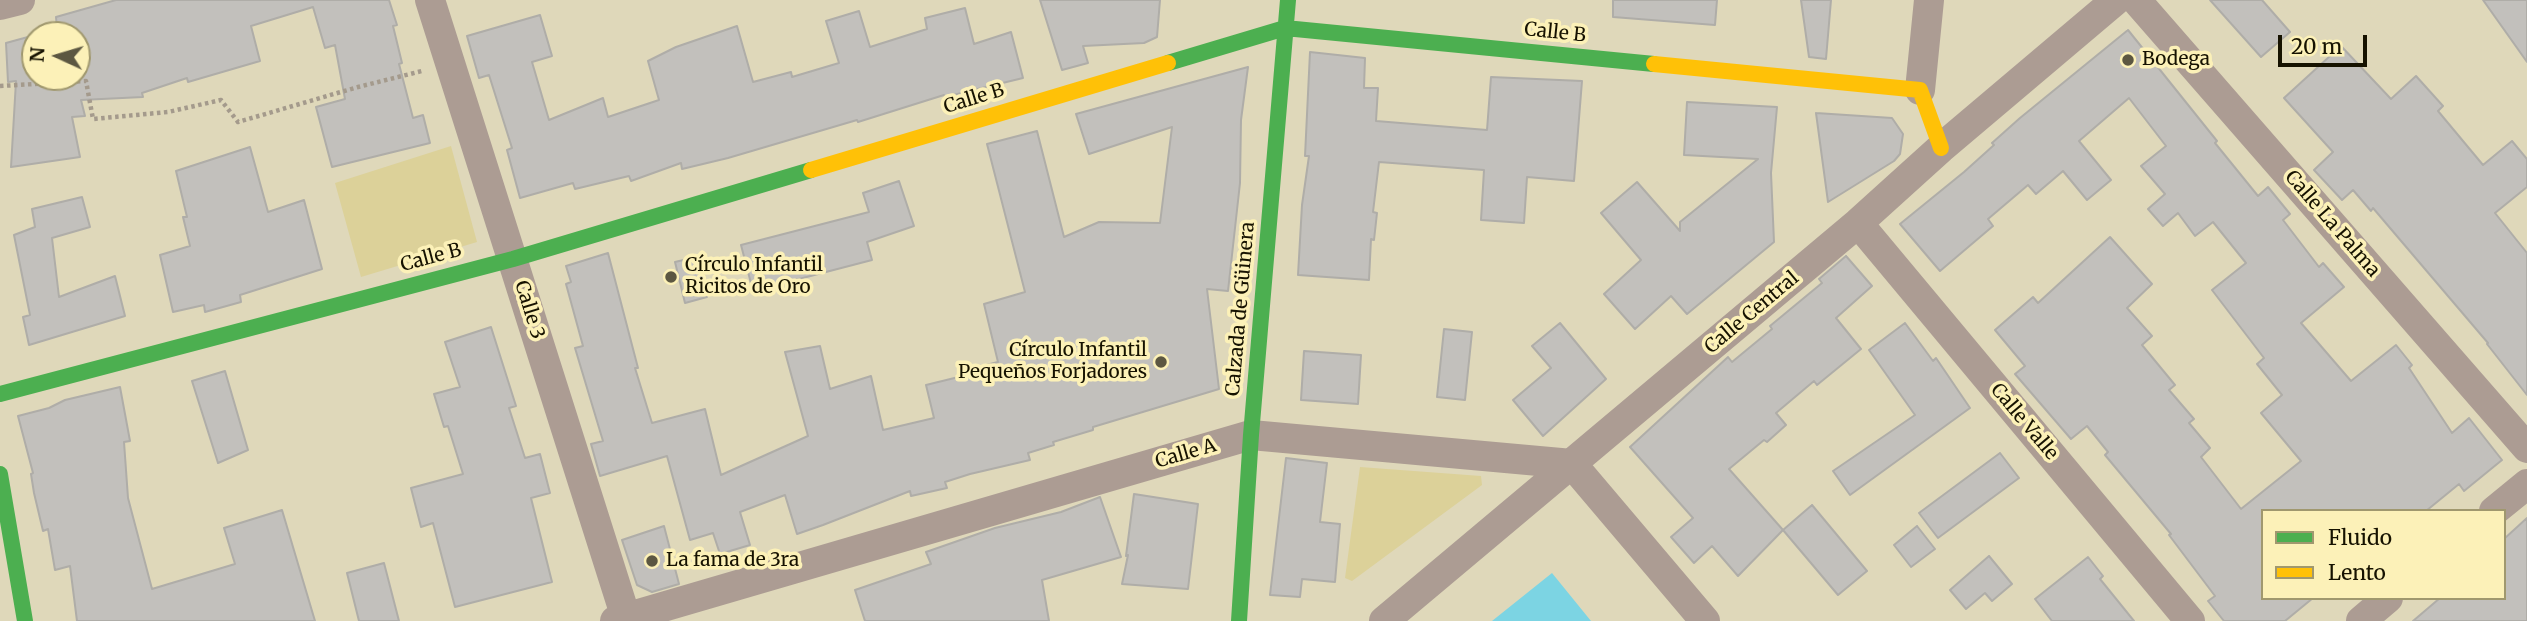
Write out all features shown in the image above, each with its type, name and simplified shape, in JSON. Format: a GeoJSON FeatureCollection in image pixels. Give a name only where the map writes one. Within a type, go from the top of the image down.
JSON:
{"type":"FeatureCollection","features":[{"type":"Feature","properties":{"kind":"street"},"geometry":{"type":"LineString","coordinates":[[0,5],[20,0]]}},
{"type":"Feature","properties":{"kind":"street","name":"Calle 3"},"geometry":{"type":"LineString","coordinates":[[430,0],[513,258],[622,620]]}},
{"type":"Feature","properties":{"kind":"street","name":"Calzada de Güinera"},"geometry":{"type":"LineString","coordinates":[[1239,621],[1251,435],[1288,0]]}},
{"type":"Feature","properties":{"kind":"street"},"geometry":{"type":"LineString","coordinates":[[1930,0],[1920,90],[1941,148]]}},
{"type":"Feature","properties":{"kind":"street","name":"Calle Central"},"geometry":{"type":"LineString","coordinates":[[1384,621],[1858,223],[1941,148],[2116,0]]}},
{"type":"Feature","properties":{"kind":"street","name":"Calle La Palma"},"geometry":{"type":"LineString","coordinates":[[2136,0],[2527,449]]}},
{"type":"Feature","properties":{"kind":"street","name":"Calle B"},"geometry":{"type":"LineString","coordinates":[[0,394],[513,258],[1285,28],[1920,90]]}},
{"type":"Feature","properties":{"kind":"street","name":"Calle Valle"},"geometry":{"type":"LineString","coordinates":[[1858,223],[2190,621]]}},
{"type":"Feature","properties":{"kind":"street","name":"Calle A"},"geometry":{"type":"LineString","coordinates":[[622,620],[1251,435],[1572,464]]}},
{"type":"Feature","properties":{"kind":"street"},"geometry":{"type":"LineString","coordinates":[[1572,464],[1705,621]]}},
{"type":"Feature","properties":{"kind":"street"},"geometry":{"type":"LineString","coordinates":[[0,474],[25,621]]}},
{"type":"Feature","properties":{"kind":"street"},"geometry":{"type":"LineString","coordinates":[[2496,509],[2527,484]]}},
{"type":"Feature","properties":{"kind":"street"},"geometry":{"type":"LineString","coordinates":[[2361,621],[2386,600]]}},
{"type":"Feature","properties":{"kind":"path"},"geometry":{"type":"LineString","coordinates":[[0,86],[86,81],[93,119],[168,112],[221,100],[238,122],[358,87],[451,64]]}},
{"type":"Feature","properties":{"kind":"shaded area"},"geometry":{"type":"Polygon","coordinates":[[[451,146],[477,242],[361,277],[335,183],[451,146]]]}},
{"type":"Feature","properties":{"kind":"shaded area"},"geometry":{"type":"Polygon","coordinates":[[[1360,467],[1481,476],[1482,485],[1352,581],[1345,578],[1360,467]]]}},
{"type":"Feature","properties":{"kind":"water"},"geometry":{"type":"Polygon","coordinates":[[[1552,573],[1591,621],[1492,621],[1552,573]]]}},
{"type":"Feature","properties":{"kind":"building"},"geometry":{"type":"Polygon","coordinates":[[[116,0],[389,0],[397,25],[393,26],[402,63],[399,64],[413,118],[423,115],[430,143],[332,167],[316,107],[345,99],[335,45],[325,48],[313,7],[251,26],[260,61],[188,82],[187,78],[142,93],[143,97],[81,100],[85,116],[72,117],[80,157],[11,167],[16,81],[8,82],[6,43],[21,39],[21,91],[91,91],[91,21],[56,21],[56,17],[116,0]]]}},
{"type":"Feature","properties":{"kind":"building"},"geometry":{"type":"Polygon","coordinates":[[[1040,0],[1160,0],[1157,37],[1144,43],[1083,46],[1088,63],[1062,70],[1040,0]]]}},
{"type":"Feature","properties":{"kind":"building"},"geometry":{"type":"Polygon","coordinates":[[[1613,0],[1717,0],[1715,25],[1613,17],[1613,0]]]}},
{"type":"Feature","properties":{"kind":"building"},"geometry":{"type":"Polygon","coordinates":[[[1801,0],[1831,0],[1826,59],[1809,57],[1801,0]]]}},
{"type":"Feature","properties":{"kind":"building"},"geometry":{"type":"Polygon","coordinates":[[[2210,0],[2262,0],[2290,32],[2261,57],[2210,0]]]}},
{"type":"Feature","properties":{"kind":"building"},"geometry":{"type":"Polygon","coordinates":[[[2483,0],[2527,0],[2527,62],[2483,0]]]}},
{"type":"Feature","properties":{"kind":"building"},"geometry":{"type":"Polygon","coordinates":[[[965,8],[974,44],[1011,32],[1023,78],[945,97],[944,95],[858,122],[857,120],[682,169],[681,163],[631,181],[629,176],[575,189],[573,183],[520,198],[507,150],[512,148],[489,75],[479,78],[467,36],[540,15],[552,56],[532,62],[549,120],[603,98],[608,117],[659,100],[648,61],[676,47],[737,26],[753,82],[791,72],[792,77],[839,63],[826,21],[859,11],[870,47],[927,29],[925,18],[965,8]]]}},
{"type":"Feature","properties":{"kind":"building"},"geometry":{"type":"Polygon","coordinates":[[[2128,30],[2258,196],[2268,187],[2290,214],[2283,220],[2319,267],[2323,263],[2344,287],[2301,323],[2351,381],[2396,345],[2412,365],[2409,368],[2452,433],[2469,418],[2502,460],[2464,491],[2459,484],[2428,509],[2261,509],[2261,600],[2311,600],[2285,621],[2224,621],[2208,601],[2215,596],[2169,535],[2171,534],[2105,455],[2108,452],[2087,426],[2071,439],[2015,374],[2025,366],[1995,330],[2033,297],[2038,303],[2110,237],[2152,284],[2127,308],[2152,336],[2142,345],[2175,385],[2169,390],[2194,419],[2189,423],[2210,448],[2201,457],[2241,509],[2301,461],[2261,413],[2282,395],[2257,364],[2264,358],[2212,290],[2246,263],[2213,222],[2195,236],[2178,213],[2163,226],[2148,209],[2165,194],[2141,166],[2166,146],[2129,98],[2079,141],[2111,180],[2087,200],[2063,171],[2036,194],[2028,185],[1988,219],[1993,226],[1940,271],[1900,224],[1964,172],[2020,118],[2128,30]]]}},
{"type":"Feature","properties":{"kind":"building"},"geometry":{"type":"Polygon","coordinates":[[[2341,46],[2391,99],[2416,76],[2443,106],[2438,111],[2483,165],[2512,141],[2527,159],[2527,187],[2495,213],[2527,253],[2527,395],[2488,343],[2373,208],[2371,211],[2353,190],[2342,200],[2314,170],[2333,152],[2284,98],[2341,46]]]}},
{"type":"Feature","properties":{"kind":"building"},"geometry":{"type":"Polygon","coordinates":[[[1310,52],[1365,58],[1364,88],[1378,88],[1376,121],[1487,130],[1491,77],[1582,81],[1574,181],[1527,177],[1524,223],[1481,220],[1484,170],[1379,162],[1373,212],[1377,213],[1374,240],[1371,239],[1369,280],[1298,275],[1302,205],[1309,156],[1305,156],[1310,52]]]}},
{"type":"Feature","properties":{"kind":"building"},"geometry":{"type":"Polygon","coordinates":[[[1248,67],[1241,120],[1240,183],[1228,291],[1207,289],[1219,389],[1093,427],[1093,430],[1053,442],[1054,445],[1028,453],[1030,460],[945,482],[947,488],[911,496],[910,491],[797,534],[785,495],[740,512],[750,545],[720,554],[713,533],[690,540],[667,456],[600,476],[591,444],[603,441],[575,348],[583,346],[566,284],[571,282],[566,266],[608,253],[638,368],[635,368],[652,423],[705,409],[721,475],[808,436],[785,352],[820,346],[830,389],[871,376],[883,430],[934,418],[926,385],[987,370],[986,365],[998,362],[984,304],[1025,292],[987,144],[1037,131],[1064,237],[1099,222],[1160,223],[1172,127],[1089,154],[1076,114],[1248,67]]]}},
{"type":"Feature","properties":{"kind":"building"},"geometry":{"type":"Polygon","coordinates":[[[1687,102],[1777,107],[1771,173],[1774,242],[1687,314],[1671,296],[1635,329],[1604,294],[1641,260],[1601,213],[1637,182],[1680,231],[1680,222],[1758,159],[1684,155],[1687,102]]]}},
{"type":"Feature","properties":{"kind":"building"},"geometry":{"type":"Polygon","coordinates":[[[1816,113],[1892,118],[1903,134],[1900,154],[1894,161],[1828,202],[1816,113]]]}},
{"type":"Feature","properties":{"kind":"building"},"geometry":{"type":"Polygon","coordinates":[[[250,147],[268,212],[304,200],[322,269],[240,295],[241,302],[205,312],[204,305],[173,312],[160,255],[190,246],[183,217],[187,217],[176,171],[250,147]]]}},
{"type":"Feature","properties":{"kind":"building"},"geometry":{"type":"Polygon","coordinates":[[[899,181],[914,226],[867,242],[872,260],[753,291],[741,245],[869,212],[863,193],[899,181]]]}},
{"type":"Feature","properties":{"kind":"building"},"geometry":{"type":"Polygon","coordinates":[[[82,197],[90,227],[52,238],[59,297],[115,276],[125,316],[29,345],[23,317],[30,315],[14,235],[35,227],[32,209],[82,197]]]}},
{"type":"Feature","properties":{"kind":"building"},"geometry":{"type":"Polygon","coordinates":[[[1846,256],[1872,286],[1836,318],[1861,349],[1817,385],[1814,381],[1776,413],[1786,425],[1729,469],[1783,530],[1738,576],[1712,546],[1694,563],[1671,537],[1693,518],[1630,447],[1728,357],[1732,362],[1772,329],[1770,326],[1822,283],[1819,279],[1846,256]]]}},
{"type":"Feature","properties":{"kind":"building"},"geometry":{"type":"Polygon","coordinates":[[[696,257],[707,297],[685,303],[675,262],[696,257]]]}},
{"type":"Feature","properties":{"kind":"building"},"geometry":{"type":"Polygon","coordinates":[[[1560,323],[1606,379],[1543,436],[1513,400],[1551,368],[1532,346],[1560,323]]]}},
{"type":"Feature","properties":{"kind":"building"},"geometry":{"type":"Polygon","coordinates":[[[1905,323],[1933,361],[1936,358],[1970,408],[1850,495],[1833,471],[1915,415],[1869,350],[1905,323]]]}},
{"type":"Feature","properties":{"kind":"building"},"geometry":{"type":"Polygon","coordinates":[[[491,327],[516,406],[509,408],[525,458],[540,454],[550,493],[531,498],[552,582],[455,607],[433,523],[421,527],[411,488],[463,474],[448,426],[444,427],[434,394],[460,387],[445,342],[491,327]]]}},
{"type":"Feature","properties":{"kind":"building"},"geometry":{"type":"Polygon","coordinates":[[[1444,329],[1472,332],[1465,400],[1437,397],[1444,329]]]}},
{"type":"Feature","properties":{"kind":"building"},"geometry":{"type":"Polygon","coordinates":[[[1304,351],[1361,355],[1358,404],[1301,400],[1304,351]]]}},
{"type":"Feature","properties":{"kind":"building"},"geometry":{"type":"Polygon","coordinates":[[[225,371],[248,450],[218,463],[192,381],[225,371]]]}},
{"type":"Feature","properties":{"kind":"building"},"geometry":{"type":"Polygon","coordinates":[[[120,387],[130,441],[124,442],[128,498],[152,589],[235,564],[224,528],[282,510],[315,621],[77,621],[70,566],[55,570],[48,529],[43,531],[34,493],[33,473],[18,416],[49,408],[65,400],[120,387]]]}},
{"type":"Feature","properties":{"kind":"building"},"geometry":{"type":"Polygon","coordinates":[[[2000,453],[2019,478],[1938,538],[1919,513],[2000,453]]]}},
{"type":"Feature","properties":{"kind":"building"},"geometry":{"type":"Polygon","coordinates":[[[1286,458],[1327,463],[1320,522],[1340,524],[1335,582],[1302,579],[1300,597],[1270,595],[1286,458]]]}},
{"type":"Feature","properties":{"kind":"building"},"geometry":{"type":"Polygon","coordinates":[[[1134,494],[1198,504],[1188,589],[1122,584],[1128,555],[1126,556],[1134,494]]]}},
{"type":"Feature","properties":{"kind":"building"},"geometry":{"type":"Polygon","coordinates":[[[1100,497],[1121,557],[1042,580],[1049,621],[865,621],[855,590],[931,564],[926,552],[995,528],[1061,512],[1100,497]]]}},
{"type":"Feature","properties":{"kind":"building"},"geometry":{"type":"Polygon","coordinates":[[[1812,505],[1867,571],[1838,595],[1783,530],[1812,505]]]}},
{"type":"Feature","properties":{"kind":"building"},"geometry":{"type":"Polygon","coordinates":[[[2527,518],[2527,621],[2413,621],[2438,600],[2506,600],[2506,537],[2527,518]]]}},
{"type":"Feature","properties":{"kind":"building"},"geometry":{"type":"Polygon","coordinates":[[[664,526],[679,584],[652,592],[637,585],[622,540],[664,526]]]}},
{"type":"Feature","properties":{"kind":"building"},"geometry":{"type":"Polygon","coordinates":[[[1917,526],[1935,549],[1911,567],[1894,545],[1917,526]]]}},
{"type":"Feature","properties":{"kind":"building"},"geometry":{"type":"Polygon","coordinates":[[[1989,556],[2012,584],[1992,601],[1985,593],[1966,609],[1950,590],[1989,556]]]}},
{"type":"Feature","properties":{"kind":"building"},"geometry":{"type":"Polygon","coordinates":[[[2088,557],[2103,576],[2100,579],[2134,621],[2052,621],[2035,599],[2088,557]]]}},
{"type":"Feature","properties":{"kind":"building"},"geometry":{"type":"Polygon","coordinates":[[[384,563],[399,621],[359,621],[347,573],[384,563]]]}},
{"type":"Feature","properties":{"kind":"traffic: fast"},"geometry":{"type":"LineString","coordinates":[[1239,621],[1251,435],[1288,0]]}},
{"type":"Feature","properties":{"kind":"traffic: fast"},"geometry":{"type":"LineString","coordinates":[[1168,63],[1285,28],[1654,64]]}},
{"type":"Feature","properties":{"kind":"traffic: fast"},"geometry":{"type":"LineString","coordinates":[[0,394],[513,259],[811,170]]}},
{"type":"Feature","properties":{"kind":"traffic: fast"},"geometry":{"type":"LineString","coordinates":[[0,474],[25,621]]}},
{"type":"Feature","properties":{"kind":"traffic: slow"},"geometry":{"type":"LineString","coordinates":[[811,170],[1168,63]]}},
{"type":"Feature","properties":{"kind":"traffic: slow"},"geometry":{"type":"LineString","coordinates":[[1654,64],[1920,90],[1941,148]]}},
{"type":"Feature","properties":{"kind":"place","name":"Bodega"},"geometry":{"type":"Point","coordinates":[2128,60]}},
{"type":"Feature","properties":{"kind":"place","name":"Círculo Infantil Ricitos de Oro"},"geometry":{"type":"Point","coordinates":[671,277]}},
{"type":"Feature","properties":{"kind":"place","name":"Círculo Infantil Pequeños Forjadores"},"geometry":{"type":"Point","coordinates":[1161,362]}},
{"type":"Feature","properties":{"kind":"place","name":"La fama de 3ra"},"geometry":{"type":"Point","coordinates":[652,561]}}]}
